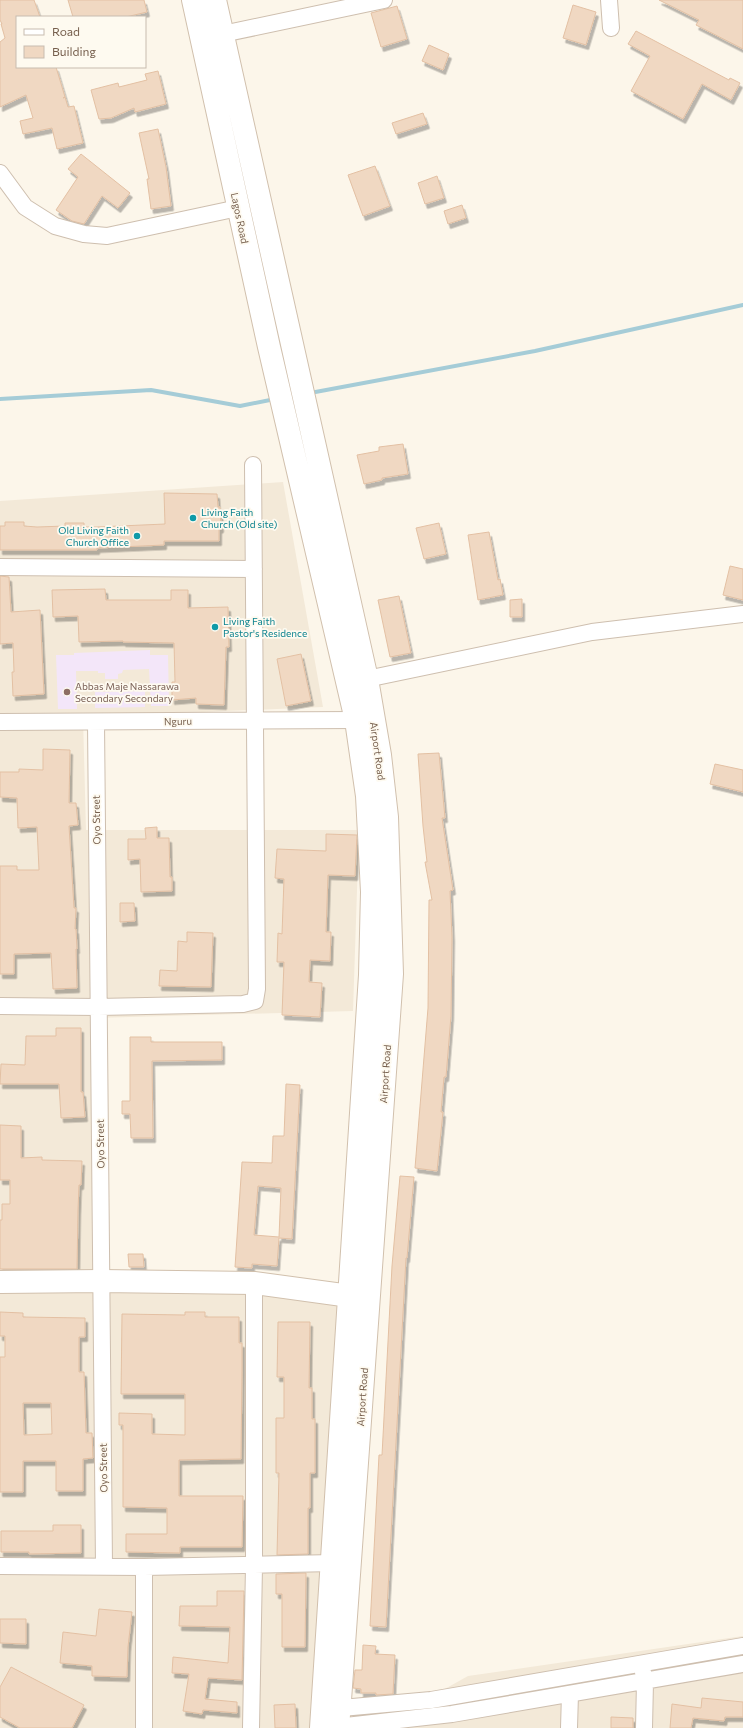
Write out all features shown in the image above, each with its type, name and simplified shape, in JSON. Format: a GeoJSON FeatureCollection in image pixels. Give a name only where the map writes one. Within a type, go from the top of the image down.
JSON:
{"type":"FeatureCollection","features":[{"type":"Feature","properties":{"kind":"main road","name":"Lagos Road"},"geometry":{"type":"LineString","coordinates":[[193,0],[289,435]]}},
{"type":"Feature","properties":{"kind":"main road"},"geometry":{"type":"LineString","coordinates":[[214,0],[222,34]]}},
{"type":"Feature","properties":{"kind":"main road","name":"Airport Road"},"geometry":{"type":"LineString","coordinates":[[222,34],[310,426],[358,681],[356,720],[367,796],[372,892],[370,975],[367,1050],[333,1563],[331,1722]]}},
{"type":"Feature","properties":{"kind":"main road","name":"Airport Road"},"geometry":{"type":"LineString","coordinates":[[289,435],[380,755],[387,817],[392,974],[331,1722]]}},
{"type":"Feature","properties":{"kind":"main road"},"geometry":{"type":"LineString","coordinates":[[0,1282],[101,1281],[254,1283],[350,1296]]}},
{"type":"Feature","properties":{"kind":"street"},"geometry":{"type":"LineString","coordinates":[[202,39],[384,0]]}},
{"type":"Feature","properties":{"kind":"street"},"geometry":{"type":"LineString","coordinates":[[609,0],[610,28]]}},
{"type":"Feature","properties":{"kind":"street"},"geometry":{"type":"LineString","coordinates":[[1,175],[26,207],[55,226],[84,234],[107,236],[238,208]]}},
{"type":"Feature","properties":{"kind":"street"},"geometry":{"type":"LineString","coordinates":[[0,1006],[98,1007],[243,1004],[255,1002],[257,989],[253,464]]}},
{"type":"Feature","properties":{"kind":"street"},"geometry":{"type":"LineString","coordinates":[[0,567],[254,569]]}},
{"type":"Feature","properties":{"kind":"street"},"geometry":{"type":"LineString","coordinates":[[358,681],[592,632],[743,614]]}},
{"type":"Feature","properties":{"kind":"street","name":"Nguru"},"geometry":{"type":"LineString","coordinates":[[0,722],[356,720]]}},
{"type":"Feature","properties":{"kind":"street","name":"Oyo Street"},"geometry":{"type":"LineString","coordinates":[[96,722],[104,1566]]}},
{"type":"Feature","properties":{"kind":"street"},"geometry":{"type":"LineString","coordinates":[[251,1728],[254,1566],[254,1283]]}},
{"type":"Feature","properties":{"kind":"street"},"geometry":{"type":"LineString","coordinates":[[0,1566],[254,1566],[333,1563]]}},
{"type":"Feature","properties":{"kind":"street"},"geometry":{"type":"LineString","coordinates":[[144,1566],[144,1728]]}},
{"type":"Feature","properties":{"kind":"street"},"geometry":{"type":"LineString","coordinates":[[331,1722],[431,1700],[743,1646]]}},
{"type":"Feature","properties":{"kind":"street"},"geometry":{"type":"LineString","coordinates":[[641,1664],[645,1682],[644,1728]]}},
{"type":"Feature","properties":{"kind":"street"},"geometry":{"type":"LineString","coordinates":[[331,1722],[452,1721],[570,1694],[743,1664]]}},
{"type":"Feature","properties":{"kind":"street"},"geometry":{"type":"LineString","coordinates":[[569,1728],[570,1694]]}},
{"type":"Feature","properties":{"kind":"shaded area"},"geometry":{"type":"Polygon","coordinates":[[[283,482],[323,707],[83,717],[86,830],[359,830],[353,1011],[93,1018],[109,1275],[343,1300],[316,1728],[0,1728],[0,501],[283,482]]]}},
{"type":"Feature","properties":{"kind":"shaded area","name":"Abbas Maje Nassarawa Secondary Secondary"},"geometry":{"type":"Polygon","coordinates":[[[150,650],[150,655],[168,655],[169,706],[151,706],[149,669],[123,670],[122,673],[118,674],[118,679],[105,679],[105,673],[98,673],[98,671],[76,671],[77,709],[58,709],[56,655],[150,650]]]}},
{"type":"Feature","properties":{"kind":"shaded area","name":"Abbas Maje Nassarawa Secondary Secondary"},"geometry":{"type":"Polygon","coordinates":[[[145,691],[145,707],[95,708],[95,692],[145,691]]]}},
{"type":"Feature","properties":{"kind":"shaded area"},"geometry":{"type":"Polygon","coordinates":[[[743,1636],[743,1728],[375,1728],[468,1676],[743,1636]]]}},
{"type":"Feature","properties":{"kind":"building"},"geometry":{"type":"Polygon","coordinates":[[[0,0],[34,0],[40,16],[16,16],[16,68],[56,68],[68,107],[74,106],[83,143],[57,149],[52,128],[23,134],[20,121],[33,118],[26,95],[0,107],[0,42],[5,38],[0,20],[0,0]]]}},
{"type":"Feature","properties":{"kind":"building"},"geometry":{"type":"Polygon","coordinates":[[[68,0],[144,0],[147,12],[130,16],[73,16],[68,0]]]}},
{"type":"Feature","properties":{"kind":"building"},"geometry":{"type":"Polygon","coordinates":[[[659,0],[743,0],[743,49],[696,25],[699,20],[659,0]]]}},
{"type":"Feature","properties":{"kind":"building"},"geometry":{"type":"Polygon","coordinates":[[[573,5],[596,12],[586,45],[563,38],[573,5]]]}},
{"type":"Feature","properties":{"kind":"building"},"geometry":{"type":"Polygon","coordinates":[[[397,6],[407,39],[381,47],[371,13],[397,6]]]}},
{"type":"Feature","properties":{"kind":"building"},"geometry":{"type":"Polygon","coordinates":[[[636,31],[729,80],[730,78],[740,83],[731,100],[702,84],[683,119],[631,91],[650,56],[628,44],[636,31]]]}},
{"type":"Feature","properties":{"kind":"building"},"geometry":{"type":"Polygon","coordinates":[[[429,45],[449,54],[443,70],[422,61],[429,45]]]}},
{"type":"Feature","properties":{"kind":"building"},"geometry":{"type":"Polygon","coordinates":[[[158,71],[166,104],[135,112],[134,108],[111,118],[99,119],[91,90],[118,83],[119,87],[147,80],[145,74],[158,71]]]}},
{"type":"Feature","properties":{"kind":"building"},"geometry":{"type":"Polygon","coordinates":[[[423,113],[427,124],[396,134],[392,123],[423,113]]]}},
{"type":"Feature","properties":{"kind":"building"},"geometry":{"type":"Polygon","coordinates":[[[158,129],[166,167],[171,206],[151,209],[147,179],[149,179],[139,133],[158,129]]]}},
{"type":"Feature","properties":{"kind":"building"},"geometry":{"type":"Polygon","coordinates":[[[81,154],[130,193],[118,208],[102,196],[84,224],[72,221],[56,210],[78,177],[68,169],[81,154]]]}},
{"type":"Feature","properties":{"kind":"building"},"geometry":{"type":"Polygon","coordinates":[[[375,166],[390,206],[363,216],[348,175],[375,166]]]}},
{"type":"Feature","properties":{"kind":"building"},"geometry":{"type":"Polygon","coordinates":[[[437,176],[444,198],[425,204],[418,183],[437,176]]]}},
{"type":"Feature","properties":{"kind":"building"},"geometry":{"type":"Polygon","coordinates":[[[462,205],[466,218],[448,224],[444,211],[462,205]]]}},
{"type":"Feature","properties":{"kind":"building"},"geometry":{"type":"Polygon","coordinates":[[[403,444],[408,474],[382,478],[382,480],[364,484],[357,455],[379,451],[379,447],[403,444]]]}},
{"type":"Feature","properties":{"kind":"building"},"geometry":{"type":"Polygon","coordinates":[[[164,493],[217,494],[218,507],[220,507],[221,528],[219,529],[219,541],[164,541],[164,545],[97,548],[97,550],[0,550],[0,526],[5,526],[5,522],[24,522],[24,526],[37,527],[65,526],[65,523],[84,523],[84,527],[165,524],[164,493]]]}},
{"type":"Feature","properties":{"kind":"building"},"geometry":{"type":"Polygon","coordinates":[[[439,523],[446,554],[424,559],[416,528],[439,523]]]}},
{"type":"Feature","properties":{"kind":"building"},"geometry":{"type":"Polygon","coordinates":[[[489,532],[498,580],[500,579],[503,595],[478,600],[468,535],[489,532]]]}},
{"type":"Feature","properties":{"kind":"building"},"geometry":{"type":"Polygon","coordinates":[[[730,566],[743,569],[743,600],[723,595],[730,566]]]}},
{"type":"Feature","properties":{"kind":"building"},"geometry":{"type":"Polygon","coordinates":[[[0,576],[9,577],[11,612],[40,610],[44,694],[13,696],[13,643],[0,644],[0,576]]]}},
{"type":"Feature","properties":{"kind":"building"},"geometry":{"type":"Polygon","coordinates":[[[105,589],[106,600],[171,600],[171,590],[188,590],[188,608],[228,607],[229,647],[226,647],[224,705],[196,704],[196,698],[172,700],[172,682],[175,682],[174,643],[123,641],[79,642],[78,616],[53,617],[52,590],[105,589]]]}},
{"type":"Feature","properties":{"kind":"building"},"geometry":{"type":"Polygon","coordinates":[[[399,596],[411,653],[390,657],[378,600],[399,596]]]}},
{"type":"Feature","properties":{"kind":"building"},"geometry":{"type":"Polygon","coordinates":[[[522,599],[522,617],[510,617],[510,600],[522,599]]]}},
{"type":"Feature","properties":{"kind":"building"},"geometry":{"type":"Polygon","coordinates":[[[301,654],[311,701],[286,706],[277,659],[301,654]]]}},
{"type":"Feature","properties":{"kind":"building"},"geometry":{"type":"Polygon","coordinates":[[[43,749],[70,750],[69,803],[76,803],[78,825],[69,826],[74,908],[76,908],[75,929],[77,949],[77,988],[53,989],[51,953],[14,954],[14,974],[0,974],[0,866],[17,866],[17,870],[39,870],[37,827],[18,828],[17,798],[0,797],[0,772],[19,772],[19,769],[43,770],[43,749]]]}},
{"type":"Feature","properties":{"kind":"building"},"geometry":{"type":"Polygon","coordinates":[[[439,753],[445,818],[442,818],[453,890],[450,891],[452,937],[451,1016],[446,1077],[444,1077],[441,1112],[443,1112],[437,1171],[415,1168],[428,1008],[429,900],[432,900],[425,862],[427,862],[418,754],[439,753]]]}},
{"type":"Feature","properties":{"kind":"building"},"geometry":{"type":"Polygon","coordinates":[[[715,764],[743,770],[743,792],[710,784],[715,764]]]}},
{"type":"Feature","properties":{"kind":"building"},"geometry":{"type":"Polygon","coordinates":[[[157,827],[157,838],[169,838],[170,877],[172,877],[172,891],[141,892],[140,859],[128,860],[128,839],[146,839],[145,828],[157,827]]]}},
{"type":"Feature","properties":{"kind":"building"},"geometry":{"type":"Polygon","coordinates":[[[326,834],[357,835],[355,876],[328,875],[326,932],[331,932],[330,961],[310,960],[309,982],[322,983],[320,1017],[282,1015],[284,962],[277,962],[278,933],[282,934],[284,879],[275,878],[277,849],[326,851],[326,834]]]}},
{"type":"Feature","properties":{"kind":"building"},"geometry":{"type":"Polygon","coordinates":[[[120,903],[134,903],[135,921],[120,922],[120,903]]]}},
{"type":"Feature","properties":{"kind":"building"},"geometry":{"type":"Polygon","coordinates":[[[187,932],[213,933],[211,987],[159,986],[160,970],[177,971],[178,941],[187,942],[187,932]]]}},
{"type":"Feature","properties":{"kind":"building"},"geometry":{"type":"Polygon","coordinates":[[[56,1028],[81,1028],[81,1092],[83,1092],[85,1117],[61,1118],[59,1084],[0,1084],[1,1064],[25,1065],[26,1036],[56,1036],[56,1028]]]}},
{"type":"Feature","properties":{"kind":"building"},"geometry":{"type":"Polygon","coordinates":[[[130,1037],[151,1037],[151,1042],[222,1042],[222,1060],[152,1061],[153,1138],[131,1138],[130,1114],[122,1114],[122,1101],[130,1101],[130,1037]]]}},
{"type":"Feature","properties":{"kind":"building"},"geometry":{"type":"Polygon","coordinates":[[[286,1084],[300,1085],[292,1239],[279,1238],[277,1266],[252,1264],[252,1268],[235,1267],[242,1162],[272,1163],[273,1136],[284,1136],[286,1084]],[[258,1186],[254,1235],[279,1237],[281,1188],[258,1186]]]}},
{"type":"Feature","properties":{"kind":"building"},"geometry":{"type":"Polygon","coordinates":[[[0,1125],[21,1126],[21,1158],[42,1157],[42,1160],[82,1161],[81,1185],[79,1185],[77,1269],[0,1269],[0,1220],[2,1220],[2,1204],[10,1204],[10,1180],[0,1180],[0,1125]]]}},
{"type":"Feature","properties":{"kind":"building"},"geometry":{"type":"Polygon","coordinates":[[[400,1176],[414,1177],[406,1258],[386,1627],[370,1626],[379,1455],[382,1455],[392,1266],[400,1176]]]}},
{"type":"Feature","properties":{"kind":"building"},"geometry":{"type":"Polygon","coordinates":[[[128,1254],[143,1254],[144,1267],[129,1267],[128,1254]]]}},
{"type":"Feature","properties":{"kind":"building"},"geometry":{"type":"Polygon","coordinates":[[[0,1312],[23,1313],[23,1317],[85,1318],[85,1337],[79,1337],[79,1372],[84,1372],[86,1433],[92,1433],[93,1458],[83,1459],[83,1491],[56,1491],[56,1461],[23,1461],[23,1492],[0,1492],[0,1357],[5,1357],[5,1336],[0,1336],[0,1312]],[[23,1403],[24,1435],[52,1434],[51,1403],[23,1403]]]}},
{"type":"Feature","properties":{"kind":"building"},"geometry":{"type":"Polygon","coordinates":[[[185,1312],[205,1312],[205,1317],[239,1317],[239,1343],[242,1343],[241,1459],[179,1460],[179,1496],[243,1496],[242,1547],[180,1547],[180,1553],[126,1552],[126,1534],[167,1534],[167,1508],[123,1507],[123,1425],[119,1425],[119,1413],[152,1414],[152,1434],[185,1435],[185,1394],[121,1394],[122,1314],[185,1315],[185,1312]]]}},
{"type":"Feature","properties":{"kind":"building"},"geometry":{"type":"Polygon","coordinates":[[[278,1322],[310,1322],[309,1388],[312,1388],[312,1419],[315,1419],[315,1473],[310,1473],[308,1554],[277,1555],[279,1473],[276,1473],[276,1418],[284,1418],[284,1377],[277,1377],[278,1322]]]}},
{"type":"Feature","properties":{"kind":"building"},"geometry":{"type":"Polygon","coordinates":[[[53,1525],[81,1525],[81,1553],[29,1554],[29,1552],[1,1552],[1,1531],[53,1531],[53,1525]]]}},
{"type":"Feature","properties":{"kind":"building"},"geometry":{"type":"Polygon","coordinates":[[[306,1573],[305,1647],[282,1647],[282,1594],[276,1594],[276,1574],[306,1573]]]}},
{"type":"Feature","properties":{"kind":"building"},"geometry":{"type":"Polygon","coordinates":[[[217,1591],[244,1591],[242,1680],[208,1678],[205,1699],[237,1702],[237,1713],[203,1710],[202,1714],[183,1711],[189,1674],[172,1673],[173,1657],[228,1663],[230,1627],[179,1626],[180,1606],[217,1606],[217,1591]]]}},
{"type":"Feature","properties":{"kind":"building"},"geometry":{"type":"Polygon","coordinates":[[[99,1609],[132,1612],[128,1647],[127,1677],[92,1676],[92,1666],[60,1663],[63,1632],[96,1636],[99,1609]]]}},
{"type":"Feature","properties":{"kind":"building"},"geometry":{"type":"Polygon","coordinates":[[[0,1619],[26,1619],[26,1644],[0,1643],[0,1619]]]}},
{"type":"Feature","properties":{"kind":"building"},"geometry":{"type":"Polygon","coordinates":[[[363,1645],[376,1646],[375,1654],[395,1655],[393,1694],[376,1695],[376,1693],[361,1693],[361,1689],[353,1688],[355,1670],[362,1670],[363,1645]]]}},
{"type":"Feature","properties":{"kind":"building"},"geometry":{"type":"Polygon","coordinates":[[[11,1667],[84,1705],[72,1728],[20,1728],[0,1717],[0,1687],[11,1667]]]}},
{"type":"Feature","properties":{"kind":"building"},"geometry":{"type":"Polygon","coordinates":[[[702,1698],[743,1702],[743,1717],[725,1717],[724,1721],[693,1718],[691,1728],[670,1728],[672,1704],[701,1708],[702,1698]]]}},
{"type":"Feature","properties":{"kind":"building"},"geometry":{"type":"Polygon","coordinates":[[[295,1704],[296,1728],[275,1728],[274,1705],[295,1704]]]}},
{"type":"Feature","properties":{"kind":"building"},"geometry":{"type":"Polygon","coordinates":[[[611,1717],[633,1718],[633,1728],[611,1728],[611,1717]]]}},
{"type":"Feature","properties":{"kind":"waterway"},"geometry":{"type":"LineString","coordinates":[[310,393],[535,351],[743,305]]}},
{"type":"Feature","properties":{"kind":"waterway"},"geometry":{"type":"LineString","coordinates":[[0,399],[151,390],[240,406],[275,399]]}},
{"type":"Feature","properties":{"kind":"place","name":"Living Faith Church (Old site)"},"geometry":{"type":"Point","coordinates":[193,518]}},
{"type":"Feature","properties":{"kind":"place","name":"Old Living Faith Church Office"},"geometry":{"type":"Point","coordinates":[137,536]}},
{"type":"Feature","properties":{"kind":"place","name":"Living Faith Pastor's Residence"},"geometry":{"type":"Point","coordinates":[215,627]}},
{"type":"Feature","properties":{"kind":"place","name":"Abbas Maje Nassarawa Secondary Secondary"},"geometry":{"type":"Point","coordinates":[67,692]}}]}
